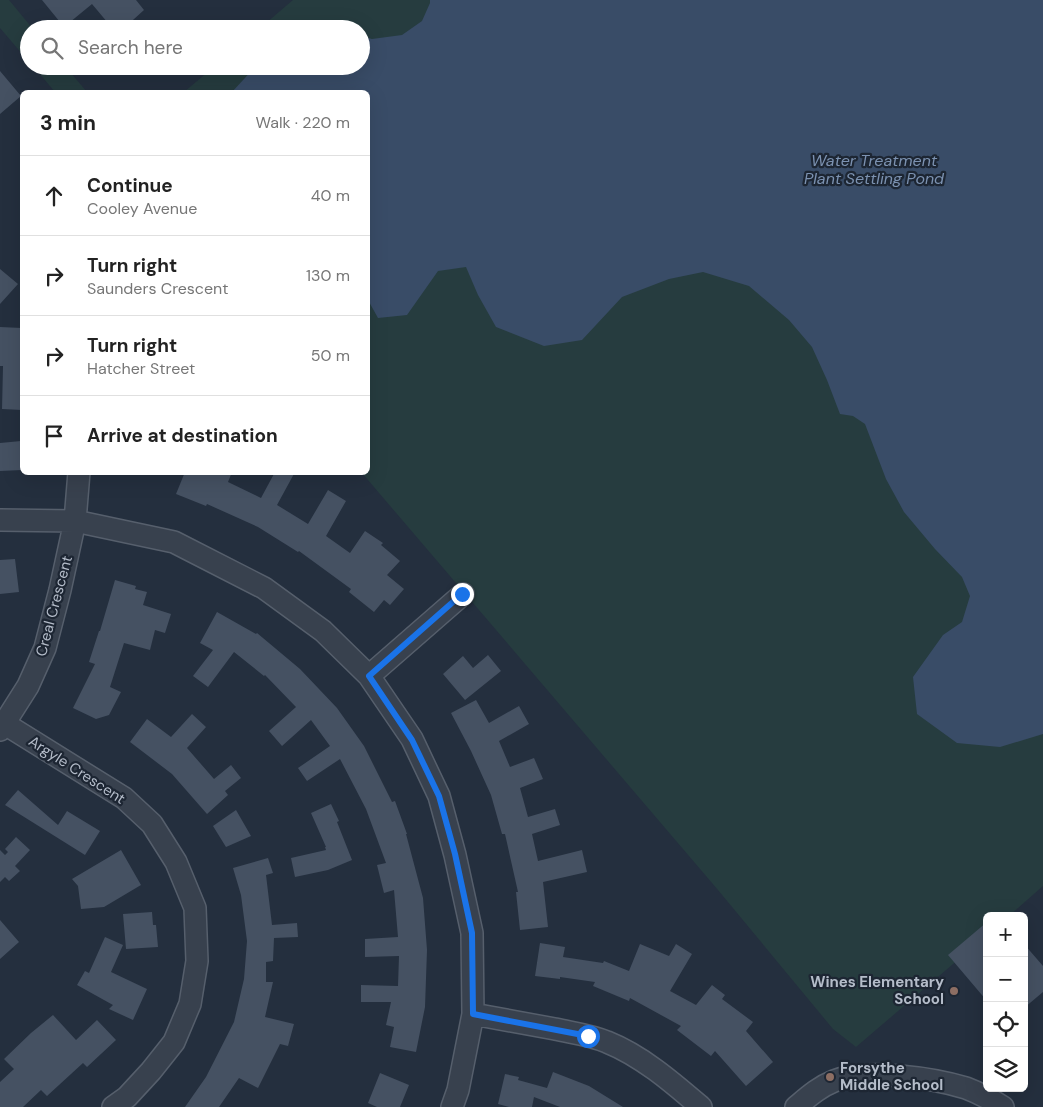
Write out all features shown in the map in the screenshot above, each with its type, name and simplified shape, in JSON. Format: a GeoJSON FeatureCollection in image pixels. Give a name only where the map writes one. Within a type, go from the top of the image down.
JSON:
{"type":"FeatureCollection","features":[{"type":"Feature","properties":{"kind":"street","name":"Creal Crescent"},"geometry":{"type":"LineString","coordinates":[[2,727],[28,686],[45,648],[75,521],[78,475]]}},
{"type":"Feature","properties":{"kind":"street"},"geometry":{"type":"LineString","coordinates":[[0,520],[75,521],[174,542],[264,588],[323,631],[369,676],[412,740],[439,796],[455,854],[472,933],[473,1014],[458,1090],[452,1107]]}},
{"type":"Feature","properties":{"kind":"street"},"geometry":{"type":"LineString","coordinates":[[369,676],[462,594]]}},
{"type":"Feature","properties":{"kind":"street","name":"Argyle Crescent"},"geometry":{"type":"LineString","coordinates":[[2,727],[124,798],[152,824],[176,862],[195,908],[197,961],[190,1004],[174,1042],[127,1096],[112,1107]]}},
{"type":"Feature","properties":{"kind":"street"},"geometry":{"type":"LineString","coordinates":[[473,1014],[588,1036],[608,1042],[649,1066],[701,1107]]}},
{"type":"Feature","properties":{"kind":"street"},"geometry":{"type":"LineString","coordinates":[[796,1107],[822,1087],[834,1081],[858,1075],[874,1074],[946,1083],[968,1089],[1003,1107]]}},
{"type":"Feature","properties":{"kind":"green space"},"geometry":{"type":"Polygon","coordinates":[[[0,0],[9,0],[26,20],[20,20],[20,51],[0,28],[0,0]]]}},
{"type":"Feature","properties":{"kind":"green space"},"geometry":{"type":"Polygon","coordinates":[[[293,0],[1043,0],[1043,886],[1014,912],[983,912],[983,938],[856,1047],[833,1029],[718,890],[364,475],[370,475],[370,90],[186,90],[204,75],[370,75],[370,20],[270,20],[293,0]]]}},
{"type":"Feature","properties":{"kind":"green space"},"geometry":{"type":"Polygon","coordinates":[[[41,75],[73,75],[85,90],[53,90],[41,75]]]}},
{"type":"Feature","properties":{"kind":"water","name":"Water Treatment Plant Settling Pond"},"geometry":{"type":"Polygon","coordinates":[[[430,0],[1043,0],[1043,734],[1000,747],[957,743],[917,714],[913,677],[943,635],[962,622],[970,596],[962,577],[935,549],[904,512],[886,479],[865,424],[853,416],[840,414],[812,347],[789,320],[749,286],[703,272],[669,279],[622,297],[582,340],[544,346],[496,327],[478,295],[466,267],[438,271],[407,315],[378,318],[370,304],[370,90],[234,90],[248,75],[370,75],[370,38],[402,35],[422,21],[430,0]]]}},
{"type":"Feature","properties":{"kind":"building"},"geometry":{"type":"Polygon","coordinates":[[[42,0],[136,0],[144,10],[133,20],[105,20],[92,4],[73,20],[58,20],[42,0]]]}},
{"type":"Feature","properties":{"kind":"building"},"geometry":{"type":"Polygon","coordinates":[[[0,71],[20,97],[0,114],[0,71]]]}},
{"type":"Feature","properties":{"kind":"building"},"geometry":{"type":"Polygon","coordinates":[[[0,269],[18,284],[0,304],[0,269]]]}},
{"type":"Feature","properties":{"kind":"building"},"geometry":{"type":"Polygon","coordinates":[[[0,327],[20,328],[20,410],[2,409],[3,366],[0,366],[0,327]]]}},
{"type":"Feature","properties":{"kind":"building"},"geometry":{"type":"Polygon","coordinates":[[[20,441],[20,470],[0,471],[0,443],[20,441]]]}},
{"type":"Feature","properties":{"kind":"building"},"geometry":{"type":"Polygon","coordinates":[[[184,475],[231,475],[228,482],[261,498],[273,475],[293,475],[277,505],[308,524],[328,490],[346,501],[326,536],[350,553],[365,531],[383,543],[381,545],[400,561],[387,575],[404,589],[390,605],[384,600],[374,612],[349,592],[351,589],[299,551],[258,527],[207,504],[206,506],[176,494],[184,475]]]}},
{"type":"Feature","properties":{"kind":"building"},"geometry":{"type":"Polygon","coordinates":[[[15,559],[19,592],[0,594],[0,560],[15,559]]]}},
{"type":"Feature","properties":{"kind":"building"},"geometry":{"type":"Polygon","coordinates":[[[115,580],[136,586],[135,589],[147,592],[143,605],[171,614],[165,633],[155,630],[150,650],[124,643],[110,687],[121,692],[109,715],[96,719],[73,708],[95,664],[89,662],[115,580]]]}},
{"type":"Feature","properties":{"kind":"building"},"geometry":{"type":"Polygon","coordinates":[[[217,612],[257,633],[300,669],[337,708],[364,746],[392,802],[395,801],[407,834],[423,898],[427,950],[425,1007],[416,1052],[390,1047],[394,1027],[386,1025],[391,1002],[361,1002],[361,985],[398,986],[399,956],[365,957],[365,939],[398,937],[394,890],[384,893],[377,865],[386,863],[366,809],[340,759],[307,781],[298,768],[330,746],[311,720],[282,746],[269,731],[296,707],[265,675],[234,652],[208,687],[193,676],[213,650],[200,643],[217,612]]]}},
{"type":"Feature","properties":{"kind":"building"},"geometry":{"type":"Polygon","coordinates":[[[488,655],[501,671],[465,700],[443,674],[463,656],[473,668],[488,655]]]}},
{"type":"Feature","properties":{"kind":"building"},"geometry":{"type":"Polygon","coordinates":[[[476,700],[489,723],[519,706],[529,724],[499,741],[510,767],[534,758],[543,779],[520,788],[528,817],[555,809],[560,825],[532,834],[538,861],[582,850],[587,872],[543,882],[548,927],[520,930],[516,892],[518,892],[505,834],[502,834],[491,795],[451,713],[476,700]]]}},
{"type":"Feature","properties":{"kind":"building"},"geometry":{"type":"Polygon","coordinates":[[[192,714],[206,727],[187,748],[214,779],[231,765],[241,778],[225,791],[228,795],[207,814],[172,774],[130,742],[147,719],[171,737],[192,714]]]}},
{"type":"Feature","properties":{"kind":"building"},"geometry":{"type":"Polygon","coordinates":[[[18,790],[58,825],[67,811],[100,831],[85,855],[5,805],[18,790]]]}},
{"type":"Feature","properties":{"kind":"building"},"geometry":{"type":"Polygon","coordinates":[[[331,804],[339,821],[337,822],[352,860],[328,870],[295,877],[291,858],[326,850],[311,813],[331,804]]]}},
{"type":"Feature","properties":{"kind":"building"},"geometry":{"type":"Polygon","coordinates":[[[236,810],[251,836],[226,847],[213,826],[236,810]]]}},
{"type":"Feature","properties":{"kind":"building"},"geometry":{"type":"Polygon","coordinates":[[[16,837],[30,850],[15,866],[20,871],[9,881],[5,877],[0,882],[0,850],[5,855],[8,852],[5,849],[16,837]]]}},
{"type":"Feature","properties":{"kind":"building"},"geometry":{"type":"Polygon","coordinates":[[[121,850],[141,885],[104,907],[81,909],[78,886],[72,879],[121,850]]]}},
{"type":"Feature","properties":{"kind":"building"},"geometry":{"type":"Polygon","coordinates":[[[268,858],[273,873],[266,875],[272,925],[297,923],[298,937],[274,938],[273,961],[266,962],[266,982],[273,982],[265,1017],[294,1024],[288,1046],[280,1044],[258,1088],[239,1078],[219,1107],[185,1107],[206,1077],[234,1022],[244,979],[247,941],[241,895],[233,868],[268,858]]]}},
{"type":"Feature","properties":{"kind":"building"},"geometry":{"type":"Polygon","coordinates":[[[152,912],[153,925],[156,925],[158,947],[126,949],[123,914],[152,912]]]}},
{"type":"Feature","properties":{"kind":"building"},"geometry":{"type":"Polygon","coordinates":[[[0,920],[19,942],[0,959],[0,920]]]}},
{"type":"Feature","properties":{"kind":"building"},"geometry":{"type":"Polygon","coordinates":[[[983,925],[983,996],[948,955],[983,925]]]}},
{"type":"Feature","properties":{"kind":"building"},"geometry":{"type":"Polygon","coordinates":[[[105,937],[123,945],[111,972],[147,989],[133,1020],[109,1009],[113,1005],[77,985],[85,971],[89,973],[105,937]]]}},
{"type":"Feature","properties":{"kind":"building"},"geometry":{"type":"Polygon","coordinates":[[[540,943],[565,947],[563,957],[603,963],[604,961],[629,971],[640,944],[669,956],[676,944],[692,954],[670,991],[696,1005],[712,985],[725,995],[722,999],[753,1022],[746,1031],[773,1062],[746,1086],[715,1051],[711,1056],[677,1030],[681,1026],[630,998],[629,1001],[593,986],[595,982],[535,976],[540,943]]]}},
{"type":"Feature","properties":{"kind":"building"},"geometry":{"type":"Polygon","coordinates":[[[1028,949],[1043,966],[1043,992],[1028,1005],[1028,949]]]}},
{"type":"Feature","properties":{"kind":"building"},"geometry":{"type":"Polygon","coordinates":[[[53,1015],[76,1040],[97,1020],[116,1040],[87,1067],[83,1063],[47,1096],[41,1090],[23,1107],[0,1107],[0,1082],[14,1069],[4,1059],[53,1015]]]}},
{"type":"Feature","properties":{"kind":"building"},"geometry":{"type":"Polygon","coordinates":[[[553,1072],[589,1086],[623,1107],[560,1107],[534,1097],[532,1107],[509,1107],[498,1104],[505,1074],[519,1077],[518,1080],[547,1088],[553,1072]]]}},
{"type":"Feature","properties":{"kind":"building"},"geometry":{"type":"Polygon","coordinates":[[[380,1073],[409,1085],[400,1107],[377,1107],[368,1103],[380,1073]]]}},
{"type":"Feature","properties":{"kind":"place","name":"Wines Elementary School"},"geometry":{"type":"Point","coordinates":[954,991]}},
{"type":"Feature","properties":{"kind":"place","name":"Forsythe Middle School"},"geometry":{"type":"Point","coordinates":[830,1077]}},
{"type":"Feature","properties":{"kind":"route"},"geometry":{"type":"LineString","coordinates":[[462,594],[369,676],[412,740],[439,796],[455,854],[472,933],[473,1014],[588,1036]]}}]}
